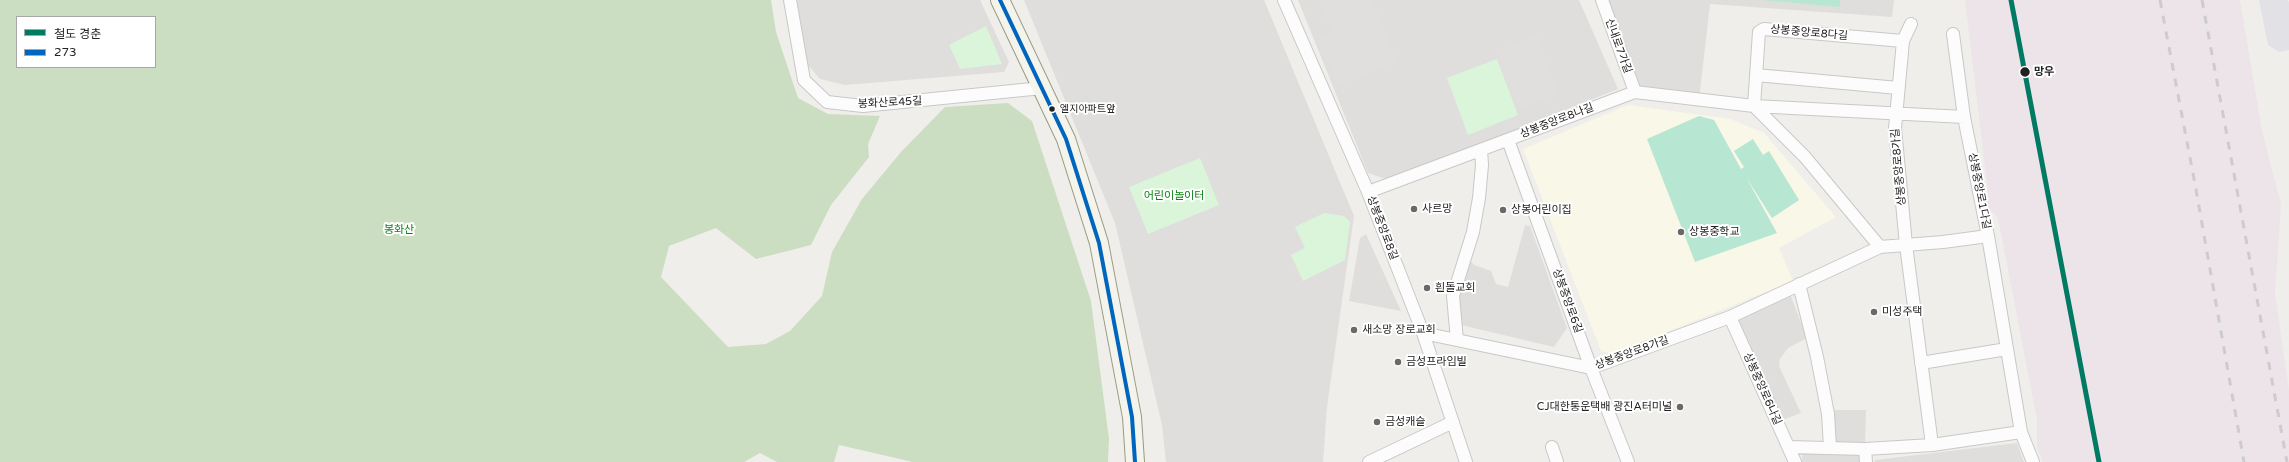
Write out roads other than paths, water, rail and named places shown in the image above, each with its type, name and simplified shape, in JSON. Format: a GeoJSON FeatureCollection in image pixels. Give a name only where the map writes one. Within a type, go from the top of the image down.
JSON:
{"type":"FeatureCollection","features":[{"type":"Feature","properties":{"kind":"main road"},"geometry":{"type":"LineString","coordinates":[[1000,0],[1066,139],[1099,243],[1132,417],[1135,462]]}},
{"type":"Feature","properties":{"kind":"street","name":"봉화산로45길"},"geometry":{"type":"LineString","coordinates":[[790,0],[804,80],[827,102],[863,106],[1042,88]]}},
{"type":"Feature","properties":{"kind":"street","name":"상봉중앙로8길"},"geometry":{"type":"LineString","coordinates":[[1284,0],[1368,192],[1423,333],[1466,462]]}},
{"type":"Feature","properties":{"kind":"street","name":"신내로7가길"},"geometry":{"type":"LineString","coordinates":[[1602,0],[1635,92]]}},
{"type":"Feature","properties":{"kind":"street"},"geometry":{"type":"LineString","coordinates":[[1895,112],[1903,41],[1911,24]]}},
{"type":"Feature","properties":{"kind":"street","name":"상봉중앙로8다길"},"geometry":{"type":"LineString","coordinates":[[1754,106],[1761,30],[1903,41]]}},
{"type":"Feature","properties":{"kind":"street","name":"상봉중앙로1다길"},"geometry":{"type":"LineString","coordinates":[[1953,34],[1964,117],[1988,236],[2021,432],[2033,462]]}},
{"type":"Feature","properties":{"kind":"street"},"geometry":{"type":"LineString","coordinates":[[1756,75],[1898,88]]}},
{"type":"Feature","properties":{"kind":"street","name":"상봉중앙로8나길"},"geometry":{"type":"LineString","coordinates":[[1368,192],[1635,92],[1754,106],[1895,112],[1964,117]]}},
{"type":"Feature","properties":{"kind":"street"},"geometry":{"type":"LineString","coordinates":[[1754,106],[1805,157],[1880,247]]}},
{"type":"Feature","properties":{"kind":"street","name":"상봉중앙로8가길"},"geometry":{"type":"LineString","coordinates":[[1895,112],[1906,245],[1932,445]]}},
{"type":"Feature","properties":{"kind":"street","name":"상봉중앙로6길"},"geometry":{"type":"LineString","coordinates":[[1508,140],[1591,368],[1628,462]]}},
{"type":"Feature","properties":{"kind":"street"},"geometry":{"type":"LineString","coordinates":[[1457,340],[1453,296],[1472,235],[1479,198],[1482,165],[1481,150]]}},
{"type":"Feature","properties":{"kind":"street","name":"상봉중앙로8가길"},"geometry":{"type":"LineString","coordinates":[[1423,333],[1591,368],[1730,317],[1880,247],[1988,236]]}},
{"type":"Feature","properties":{"kind":"street"},"geometry":{"type":"LineString","coordinates":[[1799,284],[1818,357],[1828,414],[1830,447]]}},
{"type":"Feature","properties":{"kind":"street","name":"상봉중앙로6나길"},"geometry":{"type":"LineString","coordinates":[[1730,317],[1794,462]]}},
{"type":"Feature","properties":{"kind":"street"},"geometry":{"type":"LineString","coordinates":[[1922,363],[2007,349]]}},
{"type":"Feature","properties":{"kind":"street"},"geometry":{"type":"LineString","coordinates":[[1369,462],[1453,422]]}},
{"type":"Feature","properties":{"kind":"street"},"geometry":{"type":"LineString","coordinates":[[1788,447],[1865,449],[1932,445],[2021,432]]}},
{"type":"Feature","properties":{"kind":"street"},"geometry":{"type":"LineString","coordinates":[[1552,447],[1557,462]]}},
{"type":"Feature","properties":{"kind":"street"},"geometry":{"type":"LineString","coordinates":[[1865,449],[1866,462]]}},
{"type":"Feature","properties":{"kind":"railway"},"geometry":{"type":"LineString","coordinates":[[2160,0],[2195,184],[2244,462]]}},
{"type":"Feature","properties":{"kind":"railway"},"geometry":{"type":"LineString","coordinates":[[2202,0],[2287,462]]}},
{"type":"Feature","properties":{"kind":"rail line","name":"경춘"},"geometry":{"type":"LineString","coordinates":[[2011,0],[2099,462]]}},
{"type":"Feature","properties":{"kind":"place","name":"망우"},"geometry":{"type":"Point","coordinates":[2025,72]}},
{"type":"Feature","properties":{"kind":"place","name":"엘지아파트앞"},"geometry":{"type":"Point","coordinates":[1052,109]}},
{"type":"Feature","properties":{"kind":"place","name":"사르망"},"geometry":{"type":"Point","coordinates":[1414,209]}},
{"type":"Feature","properties":{"kind":"place","name":"상봉어린이집"},"geometry":{"type":"Point","coordinates":[1503,210]}},
{"type":"Feature","properties":{"kind":"place","name":"상봉중학교"},"geometry":{"type":"Point","coordinates":[1681,232]}},
{"type":"Feature","properties":{"kind":"place","name":"흰돌교회"},"geometry":{"type":"Point","coordinates":[1427,288]}},
{"type":"Feature","properties":{"kind":"place","name":"미성주택"},"geometry":{"type":"Point","coordinates":[1874,312]}},
{"type":"Feature","properties":{"kind":"place","name":"새소망 장로교회"},"geometry":{"type":"Point","coordinates":[1354,330]}},
{"type":"Feature","properties":{"kind":"place","name":"금성프라임빌"},"geometry":{"type":"Point","coordinates":[1398,362]}},
{"type":"Feature","properties":{"kind":"place","name":"CJ대한통운택배 광진A터미널"},"geometry":{"type":"Point","coordinates":[1680,407]}},
{"type":"Feature","properties":{"kind":"place","name":"금성캐슬"},"geometry":{"type":"Point","coordinates":[1377,422]}},
{"type":"Feature","properties":{"kind":"park label","name":"어린이놀이터"},"geometry":{"type":"Point","coordinates":[1174,196]}},
{"type":"Feature","properties":{"kind":"park label","name":"봉화산"},"geometry":{"type":"Point","coordinates":[399,230]}}]}
